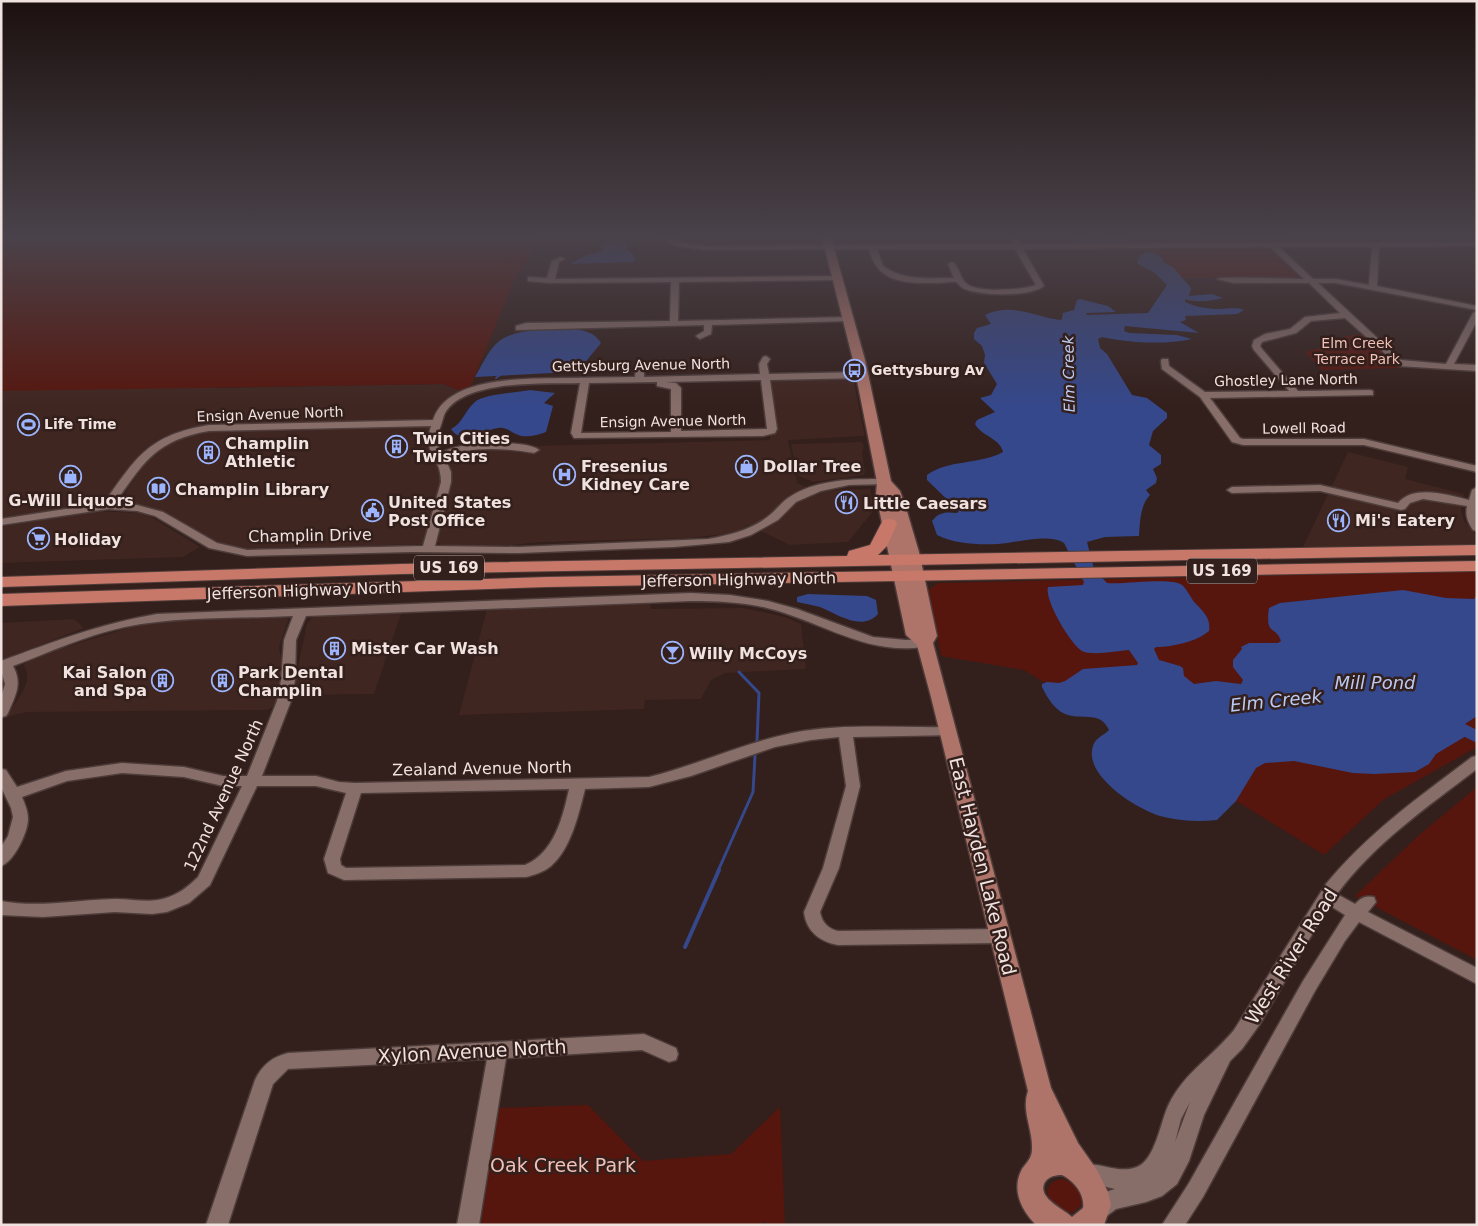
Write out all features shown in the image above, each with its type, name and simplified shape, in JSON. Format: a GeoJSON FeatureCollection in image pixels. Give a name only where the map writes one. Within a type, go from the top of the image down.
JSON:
{"type":"FeatureCollection","features":[{"type":"Feature","properties":{"kind":"highway"},"geometry":{"type":"LineString","coordinates":[[755,562],[864,554],[875,550],[880,545],[889,524]]}},
{"type":"Feature","properties":{"kind":"highway","name":"Jefferson Highway North"},"geometry":{"type":"LineString","coordinates":[[1,600],[527,583],[906,568],[1073,566],[1477,550]]}},
{"type":"Feature","properties":{"kind":"highway","name":"Jefferson Highway North"},"geometry":{"type":"LineString","coordinates":[[1,582],[401,569],[755,562],[906,568]]}},
{"type":"Feature","properties":{"kind":"highway","name":"Jefferson Highway North"},"geometry":{"type":"LineString","coordinates":[[1099,565],[1477,566]]}},
{"type":"Feature","properties":{"kind":"main road","name":"East Hayden Lake Road"},"geometry":{"type":"LineString","coordinates":[[841,294],[863,375],[884,482],[883,495],[889,524],[906,568]]}},
{"type":"Feature","properties":{"kind":"main road","name":"East Hayden Lake Road"},"geometry":{"type":"LineString","coordinates":[[884,482],[893,491],[906,568],[914,635],[925,643],[1038,1090],[1039,1117],[1046,1152],[1031,1183],[1035,1213]]}},
{"type":"Feature","properties":{"kind":"main road","name":"East Hayden Lake Road"},"geometry":{"type":"LineString","coordinates":[[1038,1090],[1070,1157],[1095,1190],[1097,1201],[1089,1219]]}},
{"type":"Feature","properties":{"kind":"main road"},"geometry":{"type":"LineString","coordinates":[[1038,1170],[1054,1163],[1063,1163],[1083,1172]]}},
{"type":"Feature","properties":{"kind":"main road"},"geometry":{"type":"LineString","coordinates":[[1035,1213],[1061,1225]]}},
{"type":"Feature","properties":{"kind":"street"},"geometry":{"type":"LineString","coordinates":[[674,323],[675,294]]}},
{"type":"Feature","properties":{"kind":"street"},"geometry":{"type":"LineString","coordinates":[[1325,294],[1402,364],[1477,368]]}},
{"type":"Feature","properties":{"kind":"street"},"geometry":{"type":"LineString","coordinates":[[1405,294],[1477,308]]}},
{"type":"Feature","properties":{"kind":"street"},"geometry":{"type":"LineString","coordinates":[[1449,366],[1477,313]]}},
{"type":"Feature","properties":{"kind":"street"},"geometry":{"type":"LineString","coordinates":[[1249,336],[1259,339],[1293,331],[1308,320],[1316,317],[1347,314]]}},
{"type":"Feature","properties":{"kind":"street"},"geometry":{"type":"LineString","coordinates":[[519,328],[526,326],[848,319]]}},
{"type":"Feature","properties":{"kind":"street"},"geometry":{"type":"LineString","coordinates":[[700,336],[708,332],[708,323]]}},
{"type":"Feature","properties":{"kind":"street"},"geometry":{"type":"LineString","coordinates":[[1259,339],[1256,346],[1258,350],[1296,394]]}},
{"type":"Feature","properties":{"kind":"street"},"geometry":{"type":"LineString","coordinates":[[765,377],[763,364],[766,359]]}},
{"type":"Feature","properties":{"kind":"street","name":"Lowell Road"},"geometry":{"type":"LineString","coordinates":[[1165,361],[1165,367],[1202,395],[1236,440],[1243,442],[1353,441],[1477,469]]}},
{"type":"Feature","properties":{"kind":"street"},"geometry":{"type":"LineString","coordinates":[[639,379],[640,366]]}},
{"type":"Feature","properties":{"kind":"street","name":"Gettysburg Avenue North"},"geometry":{"type":"LineString","coordinates":[[437,423],[440,413],[450,402],[462,395],[480,388],[516,382],[584,383],[639,379],[863,375]]}},
{"type":"Feature","properties":{"kind":"street","name":"Ensign Avenue North"},"geometry":{"type":"LineString","coordinates":[[584,383],[576,433],[578,436],[768,432],[772,429],[765,377]]}},
{"type":"Feature","properties":{"kind":"street"},"geometry":{"type":"LineString","coordinates":[[584,383],[672,385],[676,388],[676,435]]}},
{"type":"Feature","properties":{"kind":"street","name":"Ghostley Lane North"},"geometry":{"type":"LineString","coordinates":[[1202,395],[1370,393]]}},
{"type":"Feature","properties":{"kind":"street"},"geometry":{"type":"LineString","coordinates":[[428,549],[446,482],[446,472],[434,450],[432,440],[437,423]]}},
{"type":"Feature","properties":{"kind":"street","name":"Ensign Avenue North"},"geometry":{"type":"LineString","coordinates":[[108,506],[154,445],[184,432],[209,428],[437,423]]}},
{"type":"Feature","properties":{"kind":"street"},"geometry":{"type":"LineString","coordinates":[[441,460],[449,452],[466,449],[514,447],[534,450]]}},
{"type":"Feature","properties":{"kind":"street","name":"Champlin Drive"},"geometry":{"type":"LineString","coordinates":[[1,522],[108,506],[149,511],[158,514],[213,546],[247,554],[428,549],[519,550],[708,542],[729,539],[759,527],[774,518],[792,500],[818,488],[849,482],[884,482]]}},
{"type":"Feature","properties":{"kind":"street"},"geometry":{"type":"LineString","coordinates":[[1232,490],[1320,488],[1401,507],[1403,502],[1408,499],[1427,496],[1473,504]]}},
{"type":"Feature","properties":{"kind":"street"},"geometry":{"type":"LineString","coordinates":[[1477,490],[1471,517],[1477,528]]}},
{"type":"Feature","properties":{"kind":"street"},"geometry":{"type":"LineString","coordinates":[[1,713],[12,689],[14,677],[4,666],[79,636],[132,622],[174,617],[712,597],[748,601],[777,607],[842,633],[868,640],[899,645],[925,643]]}},
{"type":"Feature","properties":{"kind":"street","name":"122nd Avenue North"},"geometry":{"type":"LineString","coordinates":[[1,908],[36,910],[115,905],[152,907],[167,905],[194,892],[204,881],[252,782],[284,701],[288,680],[290,640],[302,611]]}},
{"type":"Feature","properties":{"kind":"street","name":"Zealand Avenue North"},"geometry":{"type":"LineString","coordinates":[[13,794],[66,776],[122,768],[184,772],[223,781],[316,782],[339,787],[356,788],[649,782],[681,775],[778,741],[809,735],[949,732]]}},
{"type":"Feature","properties":{"kind":"street"},"geometry":{"type":"LineString","coordinates":[[846,734],[853,778],[851,793],[831,868],[812,912],[812,918],[820,929],[827,935],[842,938],[1000,936]]}},
{"type":"Feature","properties":{"kind":"street","name":"West River Road"},"geometry":{"type":"LineString","coordinates":[[1083,1172],[1115,1180],[1126,1180],[1147,1172],[1160,1157],[1172,1117],[1188,1089],[1200,1075],[1222,1058],[1240,1038],[1254,1017],[1303,930],[1327,896],[1358,859],[1380,838],[1477,760]]}},
{"type":"Feature","properties":{"kind":"street"},"geometry":{"type":"LineString","coordinates":[[1,774],[19,806],[22,820],[16,839],[1,860]]}},
{"type":"Feature","properties":{"kind":"street"},"geometry":{"type":"LineString","coordinates":[[356,788],[332,859],[334,869],[344,874],[526,871],[541,864],[553,853],[572,811],[578,784]]}},
{"type":"Feature","properties":{"kind":"street"},"geometry":{"type":"LineString","coordinates":[[1327,896],[1362,908],[1477,977]]}},
{"type":"Feature","properties":{"kind":"street","name":"West River Road"},"geometry":{"type":"LineString","coordinates":[[1172,1225],[1196,1190],[1309,986],[1340,936],[1362,908]]}},
{"type":"Feature","properties":{"kind":"street","name":"Xylon Avenue North"},"geometry":{"type":"LineString","coordinates":[[218,1225],[265,1080],[273,1068],[288,1061],[644,1042],[669,1054]]}},
{"type":"Feature","properties":{"kind":"street"},"geometry":{"type":"LineString","coordinates":[[468,1225],[498,1050]]}},
{"type":"Feature","properties":{"kind":"street","name":"West River Road"},"geometry":{"type":"LineString","coordinates":[[1089,1219],[1110,1199],[1155,1190],[1170,1178],[1180,1161],[1194,1115],[1222,1058]]}},
{"type":"Feature","properties":{"kind":"shaded area"},"geometry":{"type":"Polygon","coordinates":[[[1,367],[218,388],[443,384],[463,392],[447,400],[434,417],[425,421],[217,425],[185,429],[161,438],[146,448],[116,488],[98,503],[1,518],[1,367]]]}},
{"type":"Feature","properties":{"kind":"shaded area"},"geometry":{"type":"Polygon","coordinates":[[[853,378],[865,436],[788,440],[797,483],[819,492],[870,489],[874,510],[848,542],[790,545],[748,525],[738,531],[725,534],[689,538],[541,542],[499,546],[441,545],[437,542],[452,476],[448,458],[453,455],[464,451],[530,448],[531,446],[770,440],[768,381],[773,379],[853,378]]]}},
{"type":"Feature","properties":{"kind":"shaded area"},"geometry":{"type":"Polygon","coordinates":[[[426,425],[431,428],[428,438],[429,448],[442,469],[442,478],[425,541],[422,544],[262,550],[238,549],[222,545],[205,537],[162,512],[146,506],[125,504],[123,501],[128,488],[158,447],[199,431],[426,425]]]}},
{"type":"Feature","properties":{"kind":"shaded area"},"geometry":{"type":"Polygon","coordinates":[[[862,442],[864,446],[862,453],[865,473],[863,475],[813,482],[797,475],[791,444],[862,442]]]}},
{"type":"Feature","properties":{"kind":"shaded area"},"geometry":{"type":"Polygon","coordinates":[[[1348,452],[1408,467],[1405,479],[1464,494],[1461,511],[1464,521],[1477,536],[1476,544],[1470,546],[1302,549],[1348,452]]]}},
{"type":"Feature","properties":{"kind":"shaded area"},"geometry":{"type":"Polygon","coordinates":[[[92,511],[139,513],[153,518],[200,547],[183,557],[1,563],[1,527],[92,511]]]}},
{"type":"Feature","properties":{"kind":"shaded area"},"geometry":{"type":"Polygon","coordinates":[[[650,602],[651,609],[743,608],[785,617],[801,624],[806,669],[725,673],[711,680],[701,699],[645,700],[644,709],[459,715],[487,609],[650,602]]]}},
{"type":"Feature","properties":{"kind":"shaded area"},"geometry":{"type":"Polygon","coordinates":[[[402,611],[374,694],[292,695],[307,624],[313,616],[321,614],[402,611]]]}},
{"type":"Feature","properties":{"kind":"shaded area"},"geometry":{"type":"Polygon","coordinates":[[[283,615],[287,617],[288,621],[279,647],[283,669],[279,704],[267,710],[26,712],[6,717],[22,693],[27,681],[24,665],[28,660],[36,656],[141,624],[180,619],[283,615]]]}},
{"type":"Feature","properties":{"kind":"shaded area"},"geometry":{"type":"Polygon","coordinates":[[[74,619],[84,628],[1,660],[1,623],[74,619]]]}},
{"type":"Feature","properties":{"kind":"green space"},"geometry":{"type":"Polygon","coordinates":[[[1,294],[508,294],[471,386],[461,391],[443,384],[1,391],[1,294]]]}},
{"type":"Feature","properties":{"kind":"green space","name":"Elm Creek Terrace Park"},"geometry":{"type":"Polygon","coordinates":[[[1364,334],[1399,368],[1322,370],[1305,352],[1338,343],[1346,336],[1364,334]]]}},
{"type":"Feature","properties":{"kind":"green space"},"geometry":{"type":"Polygon","coordinates":[[[1477,571],[1477,747],[1383,800],[1324,855],[1024,670],[941,656],[928,590],[938,583],[1477,571]]]}},
{"type":"Feature","properties":{"kind":"green space"},"geometry":{"type":"Polygon","coordinates":[[[1477,787],[1477,960],[1355,896],[1419,835],[1477,787]]]}},
{"type":"Feature","properties":{"kind":"green space","name":"Oak Creek Park"},"geometry":{"type":"Polygon","coordinates":[[[588,1105],[643,1161],[731,1154],[780,1107],[785,1225],[767,1225],[764,1221],[760,1225],[481,1225],[498,1108],[588,1105]]]}},
{"type":"Feature","properties":{"kind":"green space"},"geometry":{"type":"Polygon","coordinates":[[[1063,1179],[1074,1185],[1081,1196],[1081,1205],[1074,1212],[1066,1212],[1053,1205],[1047,1192],[1049,1186],[1054,1181],[1063,1179]]]}},
{"type":"Feature","properties":{"kind":"water","name":"Mill Pond"},"geometry":{"type":"Polygon","coordinates":[[[1161,294],[1189,294],[1189,296],[1213,294],[1223,298],[1204,301],[1185,299],[1185,302],[1207,308],[1235,308],[1244,310],[1237,314],[1185,316],[1186,320],[1180,322],[1199,333],[1125,326],[1124,331],[1129,333],[1177,335],[1192,339],[1158,343],[1124,341],[1102,337],[1098,339],[1100,348],[1107,354],[1132,395],[1147,398],[1167,413],[1167,418],[1153,431],[1149,445],[1161,455],[1161,464],[1153,469],[1157,478],[1156,483],[1146,490],[1150,495],[1142,509],[1139,536],[1105,537],[1087,542],[1094,569],[1107,583],[1158,581],[1176,583],[1184,587],[1206,616],[1209,623],[1209,631],[1204,635],[1177,645],[1156,647],[1154,649],[1159,660],[1183,668],[1184,676],[1194,684],[1216,681],[1241,684],[1243,680],[1233,667],[1233,660],[1242,649],[1241,647],[1249,643],[1278,643],[1281,641],[1268,623],[1269,608],[1280,603],[1403,590],[1446,598],[1474,599],[1477,595],[1477,716],[1456,730],[1466,736],[1436,754],[1429,764],[1415,772],[1374,774],[1353,773],[1294,761],[1265,763],[1256,768],[1236,801],[1217,820],[1181,820],[1150,812],[1114,790],[1096,769],[1092,757],[1093,746],[1097,739],[1109,730],[1105,724],[1097,718],[1068,715],[1059,711],[1052,704],[1042,687],[1042,684],[1047,682],[1059,683],[1065,681],[1083,669],[1137,665],[1138,663],[1129,650],[1098,653],[1082,651],[1065,632],[1050,602],[1048,587],[1083,585],[1084,582],[1064,543],[1049,539],[1032,539],[998,544],[975,544],[959,542],[937,535],[932,521],[943,513],[957,513],[959,511],[927,480],[927,475],[945,466],[985,459],[1003,452],[998,443],[981,431],[975,424],[977,420],[995,412],[980,398],[991,395],[997,384],[984,363],[985,355],[982,346],[974,339],[974,333],[977,328],[991,324],[985,315],[995,311],[1014,310],[1060,320],[1063,313],[1074,310],[1077,300],[1080,299],[1108,306],[1116,312],[1086,313],[1087,315],[1148,313],[1161,294]]]}},
{"type":"Feature","properties":{"kind":"water"},"geometry":{"type":"Polygon","coordinates":[[[574,329],[593,334],[601,343],[587,360],[572,372],[475,377],[490,352],[503,339],[533,330],[574,329]]]}},
{"type":"Feature","properties":{"kind":"water"},"geometry":{"type":"Polygon","coordinates":[[[530,390],[555,393],[544,403],[553,406],[546,432],[523,436],[498,428],[467,437],[456,434],[451,429],[479,399],[493,395],[530,390]]]}},
{"type":"Feature","properties":{"kind":"water"},"geometry":{"type":"Polygon","coordinates":[[[808,594],[867,596],[876,600],[878,614],[872,619],[865,621],[849,620],[820,607],[797,602],[797,597],[808,594]]]}},
{"type":"Feature","properties":{"kind":"waterway"},"geometry":{"type":"LineString","coordinates":[[496,378],[501,374]]}},
{"type":"Feature","properties":{"kind":"waterway"},"geometry":{"type":"LineString","coordinates":[[739,672],[759,693],[757,741]]}},
{"type":"Feature","properties":{"kind":"waterway","name":"Elm Creek"},"geometry":{"type":"LineString","coordinates":[[1443,719],[1477,737]]}},
{"type":"Feature","properties":{"kind":"waterway"},"geometry":{"type":"LineString","coordinates":[[718,871],[753,792],[755,756]]}},
{"type":"Feature","properties":{"kind":"waterway"},"geometry":{"type":"LineString","coordinates":[[685,947],[719,870]]}},
{"type":"Feature","properties":{"kind":"place","name":"Gettysburg Av"},"geometry":{"type":"Point","coordinates":[855,370]}},
{"type":"Feature","properties":{"kind":"place","name":"Life Time"},"geometry":{"type":"Point","coordinates":[28,424]}},
{"type":"Feature","properties":{"kind":"place","name":"Twin Cities Twisters"},"geometry":{"type":"Point","coordinates":[397,447]}},
{"type":"Feature","properties":{"kind":"place","name":"Champlin Athletic"},"geometry":{"type":"Point","coordinates":[209,452]}},
{"type":"Feature","properties":{"kind":"place","name":"Dollar Tree"},"geometry":{"type":"Point","coordinates":[747,466]}},
{"type":"Feature","properties":{"kind":"place","name":"Fresenius Kidney Care"},"geometry":{"type":"Point","coordinates":[565,475]}},
{"type":"Feature","properties":{"kind":"place","name":"G-Will Liquors"},"geometry":{"type":"Point","coordinates":[71,476]}},
{"type":"Feature","properties":{"kind":"place","name":"Champlin Library"},"geometry":{"type":"Point","coordinates":[159,489]}},
{"type":"Feature","properties":{"kind":"place","name":"Little Caesars"},"geometry":{"type":"Point","coordinates":[847,503]}},
{"type":"Feature","properties":{"kind":"place","name":"United States Post Office"},"geometry":{"type":"Point","coordinates":[372,511]}},
{"type":"Feature","properties":{"kind":"place","name":"Mi's Eatery"},"geometry":{"type":"Point","coordinates":[1339,520]}},
{"type":"Feature","properties":{"kind":"place","name":"Holiday"},"geometry":{"type":"Point","coordinates":[38,539]}},
{"type":"Feature","properties":{"kind":"place","name":"Mister Car Wash"},"geometry":{"type":"Point","coordinates":[335,648]}},
{"type":"Feature","properties":{"kind":"place","name":"Willy McCoys"},"geometry":{"type":"Point","coordinates":[673,653]}},
{"type":"Feature","properties":{"kind":"place","name":"Kai Salon and Spa"},"geometry":{"type":"Point","coordinates":[163,681]}},
{"type":"Feature","properties":{"kind":"place","name":"Park Dental Champlin"},"geometry":{"type":"Point","coordinates":[222,681]}}]}
